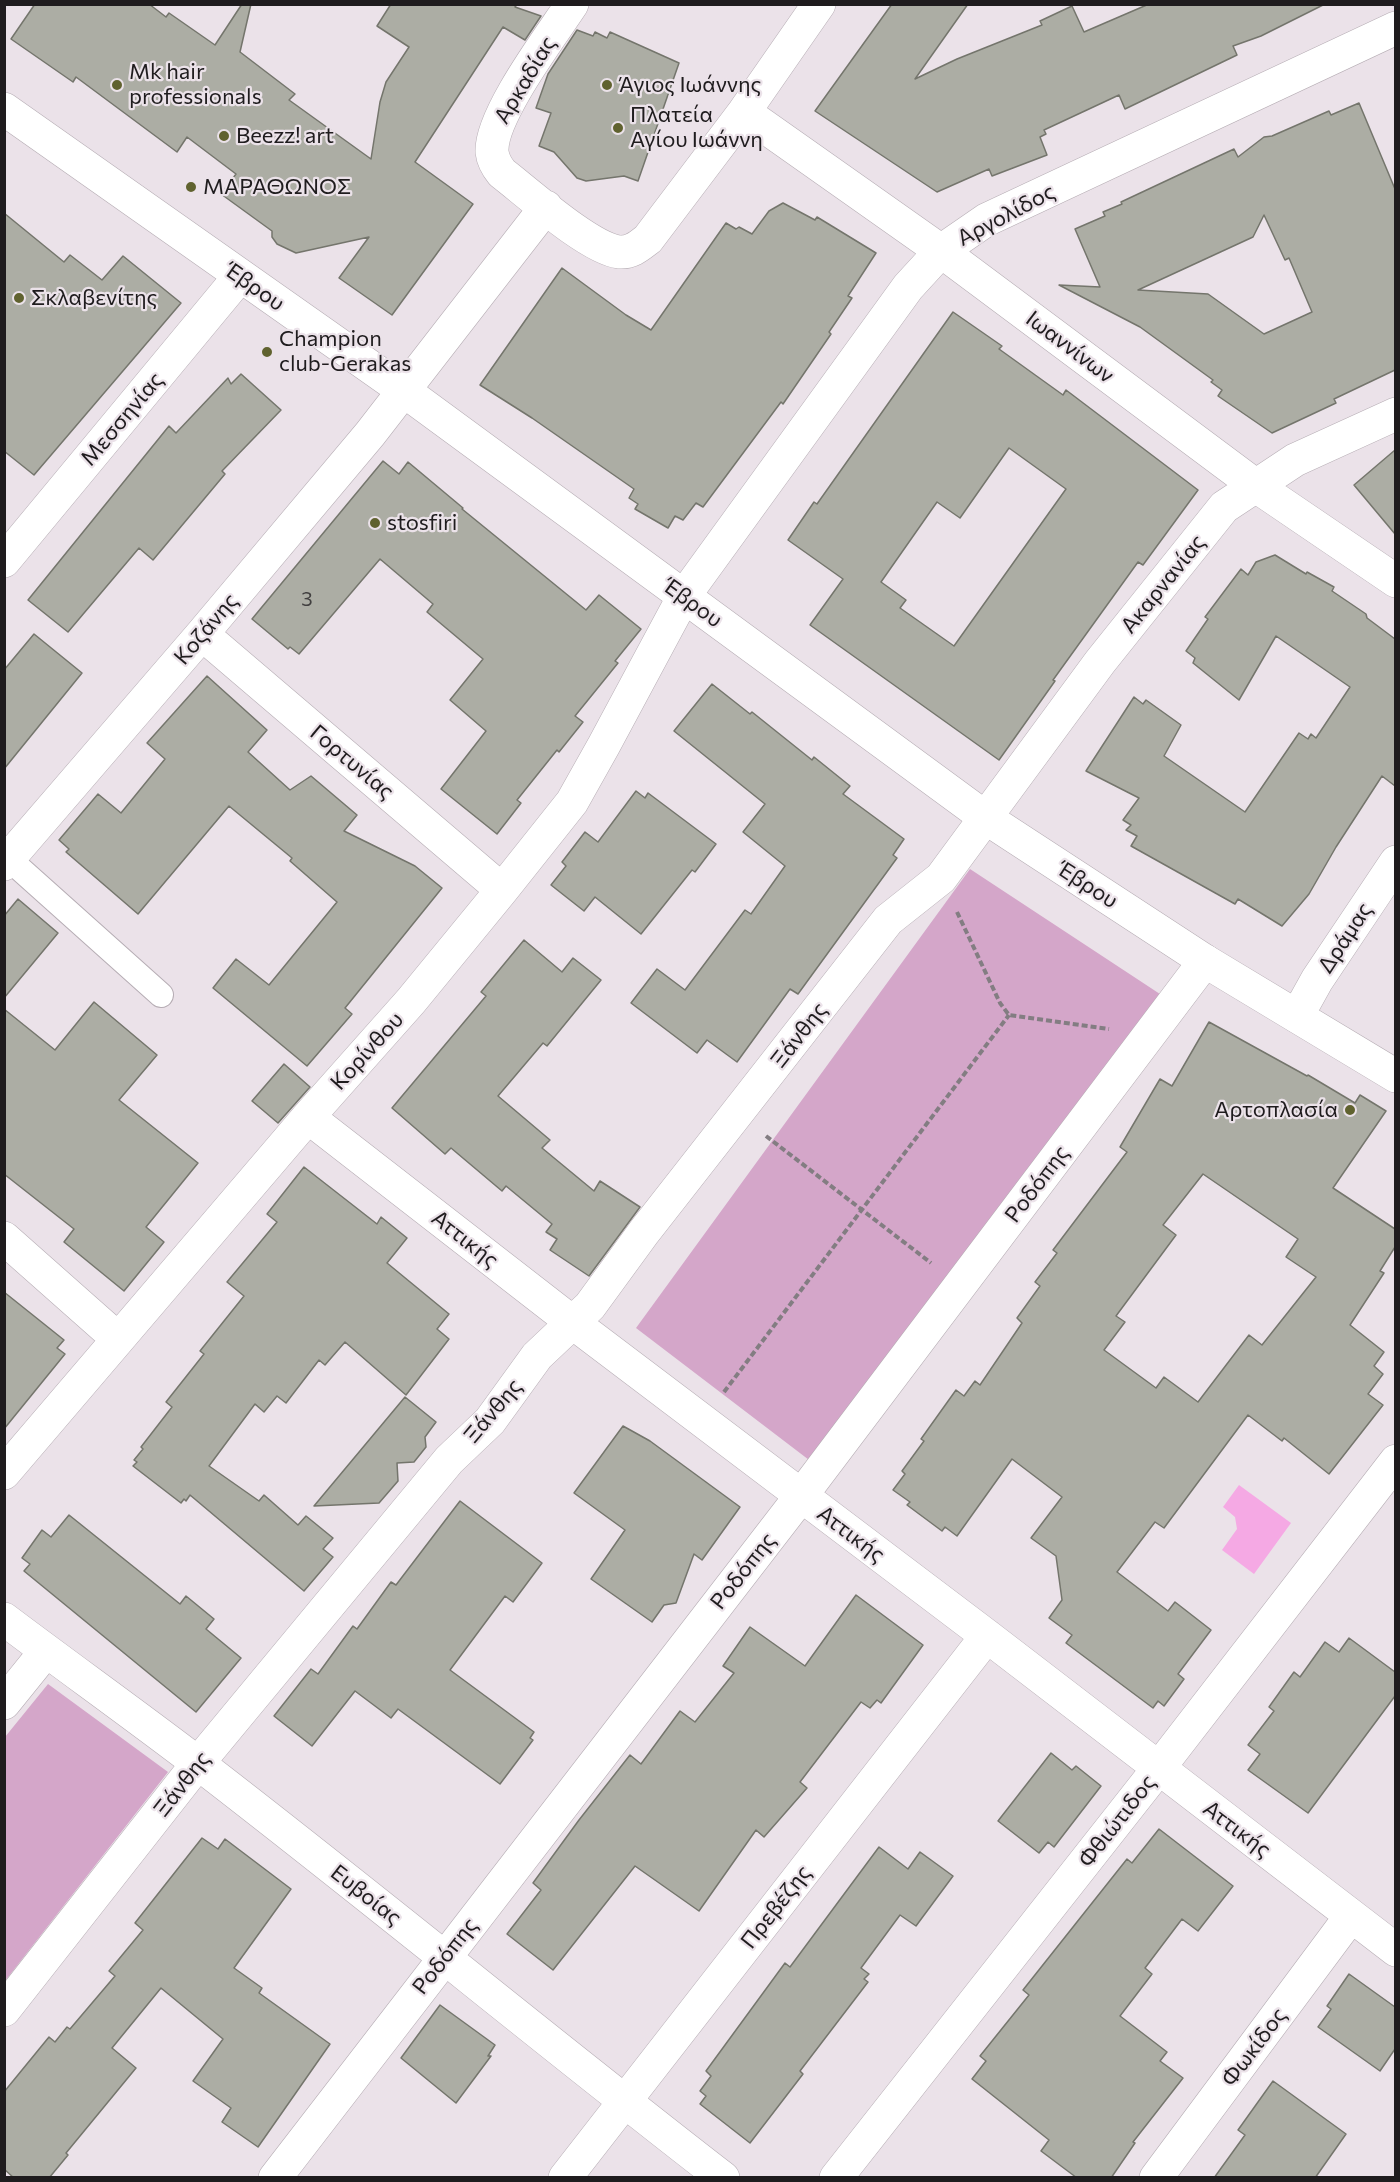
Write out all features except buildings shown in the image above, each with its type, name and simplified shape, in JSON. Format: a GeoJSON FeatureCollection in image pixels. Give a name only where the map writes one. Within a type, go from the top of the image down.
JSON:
{"type":"FeatureCollection","features":[{"type":"Feature","properties":{"kind":"street","name":"Αρκαδίας"},"geometry":{"type":"LineString","coordinates":[[572,4],[522,79],[496,128],[492,152],[495,163],[502,173],[581,234],[602,247],[620,252],[636,249],[648,239],[744,112],[819,4]]}},
{"type":"Feature","properties":{"kind":"street"},"geometry":{"type":"LineString","coordinates":[[1385,4],[1395,27]]}},
{"type":"Feature","properties":{"kind":"street","name":"Αργολίδος"},"geometry":{"type":"LineString","coordinates":[[684,596],[909,287],[941,251],[986,220],[1395,27]]}},
{"type":"Feature","properties":{"kind":"street","name":"Έβρου"},"geometry":{"type":"LineString","coordinates":[[4,109],[403,390],[986,818],[1205,961],[1395,1076]]}},
{"type":"Feature","properties":{"kind":"street","name":"Ιωαννίνων"},"geometry":{"type":"LineString","coordinates":[[744,112],[941,251],[1256,486],[1395,581]]}},
{"type":"Feature","properties":{"kind":"street"},"geometry":{"type":"LineString","coordinates":[[403,390],[546,207]]}},
{"type":"Feature","properties":{"kind":"street","name":"Μεσσηνίας"},"geometry":{"type":"LineString","coordinates":[[4,561],[240,276]]}},
{"type":"Feature","properties":{"kind":"street","name":"Κοζάνης"},"geometry":{"type":"LineString","coordinates":[[7,861],[202,634],[370,434],[403,390]]}},
{"type":"Feature","properties":{"kind":"street","name":"Ακαρνανίας"},"geometry":{"type":"LineString","coordinates":[[986,818],[1100,662],[1224,507],[1295,460],[1395,414]]}},
{"type":"Feature","properties":{"kind":"street","name":"Κορίνθου"},"geometry":{"type":"LineString","coordinates":[[4,1473],[308,1117],[411,1001],[572,801],[684,596]]}},
{"type":"Feature","properties":{"kind":"street","name":"Γορτυνίας"},"geometry":{"type":"LineString","coordinates":[[202,634],[502,890]]}},
{"type":"Feature","properties":{"kind":"street","name":"Ξάνθης"},"geometry":{"type":"LineString","coordinates":[[4,2010],[198,1763],[449,1460],[490,1421],[537,1356],[590,1306],[644,1232],[888,920],[941,878],[986,818]]}},
{"type":"Feature","properties":{"kind":"street","name":"Δράμας"},"geometry":{"type":"LineString","coordinates":[[1297,1016],[1317,980],[1395,862]]}},
{"type":"Feature","properties":{"kind":"street","name":"Ροδόπης"},"geometry":{"type":"LineString","coordinates":[[275,2178],[801,1496],[1205,961]]}},
{"type":"Feature","properties":{"kind":"street","name":"Αττικής"},"geometry":{"type":"LineString","coordinates":[[308,1117],[572,1322],[987,1636],[1395,1950]]}},
{"type":"Feature","properties":{"kind":"street"},"geometry":{"type":"LineString","coordinates":[[4,1238],[118,1339]]}},
{"type":"Feature","properties":{"kind":"street","name":"Φθιώτιδος"},"geometry":{"type":"LineString","coordinates":[[836,2178],[1158,1769],[1395,1461]]}},
{"type":"Feature","properties":{"kind":"street","name":"Ευβοίας"},"geometry":{"type":"LineString","coordinates":[[4,1620],[198,1763],[723,2178]]}},
{"type":"Feature","properties":{"kind":"street","name":"Πρεβέζης"},"geometry":{"type":"LineString","coordinates":[[566,2178],[987,1636]]}},
{"type":"Feature","properties":{"kind":"street"},"geometry":{"type":"LineString","coordinates":[[4,1703],[46,1651]]}},
{"type":"Feature","properties":{"kind":"street","name":"Φωκίδος"},"geometry":{"type":"LineString","coordinates":[[1156,2178],[1352,1916]]}},
{"type":"Feature","properties":{"kind":"lane"},"geometry":{"type":"LineString","coordinates":[[7,861],[161,994]]}},
{"type":"Feature","properties":{"kind":"path"},"geometry":{"type":"LineString","coordinates":[[941,878],[1000,1003],[1009,1015],[1149,1035]]}},
{"type":"Feature","properties":{"kind":"path"},"geometry":{"type":"LineString","coordinates":[[702,1421],[1009,1015]]}},
{"type":"Feature","properties":{"kind":"path"},"geometry":{"type":"LineString","coordinates":[[737,1113],[960,1286]]}},
{"type":"Feature","properties":{"kind":"shaded area"},"geometry":{"type":"Polygon","coordinates":[[[970,869],[1163,996],[813,1463],[636,1328],[970,869]]]}},
{"type":"Feature","properties":{"kind":"shaded area"},"geometry":{"type":"Polygon","coordinates":[[[1239,1485],[1291,1523],[1254,1574],[1222,1550],[1237,1529],[1235,1517],[1223,1507],[1239,1485]]]}},
{"type":"Feature","properties":{"kind":"shaded area"},"geometry":{"type":"Polygon","coordinates":[[[48,1684],[168,1772],[5,1981],[5,1737],[48,1684]]]}},
{"type":"Feature","properties":{"kind":"place","name":"Mk hair professionals"},"geometry":{"type":"Point","coordinates":[117,85]}},
{"type":"Feature","properties":{"kind":"place","name":"Άγιος Ιωάννης"},"geometry":{"type":"Point","coordinates":[607,85]}},
{"type":"Feature","properties":{"kind":"place","name":"Πλατεία Αγίου Ιωάννη"},"geometry":{"type":"Point","coordinates":[618,128]}},
{"type":"Feature","properties":{"kind":"place","name":"Beezz! art"},"geometry":{"type":"Point","coordinates":[224,136]}},
{"type":"Feature","properties":{"kind":"place","name":"ΜΑΡΑΘΩΝΟΣ"},"geometry":{"type":"Point","coordinates":[191,187]}},
{"type":"Feature","properties":{"kind":"place","name":"Σκλαβενίτης"},"geometry":{"type":"Point","coordinates":[19,298]}},
{"type":"Feature","properties":{"kind":"place","name":"Champion club-Gerakas"},"geometry":{"type":"Point","coordinates":[267,352]}},
{"type":"Feature","properties":{"kind":"place","name":"stosfiri"},"geometry":{"type":"Point","coordinates":[375,523]}},
{"type":"Feature","properties":{"kind":"place","name":"Αρτοπλασία"},"geometry":{"type":"Point","coordinates":[1350,1110]}}]}
